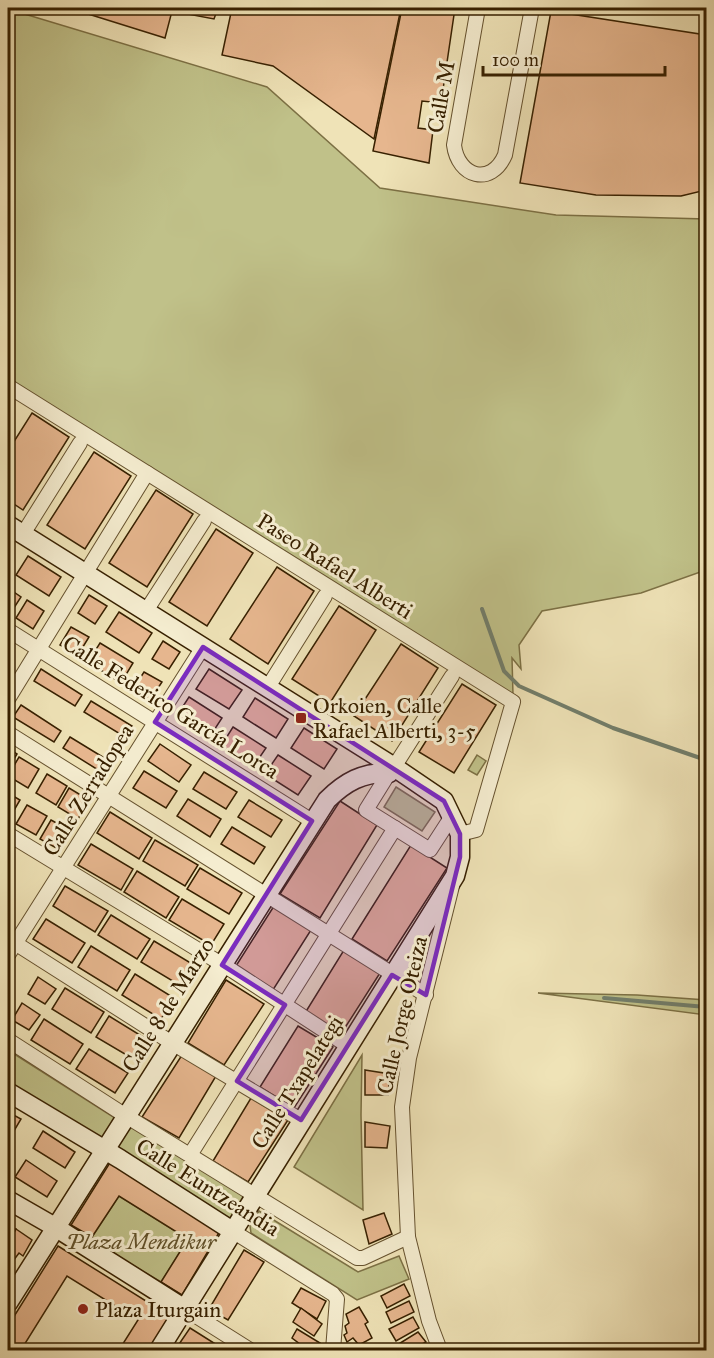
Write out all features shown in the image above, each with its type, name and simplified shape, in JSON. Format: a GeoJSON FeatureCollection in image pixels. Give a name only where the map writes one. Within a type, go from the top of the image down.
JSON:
{"type":"FeatureCollection","features":[{"type":"Feature","properties":{"kind":"street","name":"Calle M"},"geometry":{"type":"LineString","coordinates":[[478,8],[454,145],[456,158],[465,170],[478,174],[491,174],[500,166],[504,154],[531,8]]}},
{"type":"Feature","properties":{"kind":"street","name":"Paseo Rafael Alberti"},"geometry":{"type":"LineString","coordinates":[[8,386],[513,702],[476,830],[460,834]]}},
{"type":"Feature","properties":{"kind":"street"},"geometry":{"type":"LineString","coordinates":[[24,534],[80,443]]}},
{"type":"Feature","properties":{"kind":"street"},"geometry":{"type":"LineString","coordinates":[[8,699],[147,473]]}},
{"type":"Feature","properties":{"kind":"street"},"geometry":{"type":"LineString","coordinates":[[146,611],[204,521]]}},
{"type":"Feature","properties":{"kind":"street"},"geometry":{"type":"LineString","coordinates":[[8,525],[268,687],[391,770],[444,801],[460,834]]}},
{"type":"Feature","properties":{"kind":"street"},"geometry":{"type":"LineString","coordinates":[[268,687],[325,596]]}},
{"type":"Feature","properties":{"kind":"street","name":"Calle Federico García Lorca"},"geometry":{"type":"LineString","coordinates":[[8,630],[312,821]]}},
{"type":"Feature","properties":{"kind":"street","name":"Calle Zerradopea"},"geometry":{"type":"LineString","coordinates":[[11,949],[203,647]]}},
{"type":"Feature","properties":{"kind":"street"},"geometry":{"type":"LineString","coordinates":[[452,676],[366,810],[430,850],[452,816]]}},
{"type":"Feature","properties":{"kind":"street"},"geometry":{"type":"LineString","coordinates":[[8,734],[426,995]]}},
{"type":"Feature","properties":{"kind":"street","name":"Calle 8 de Marzo"},"geometry":{"type":"LineString","coordinates":[[8,1303],[327,800],[342,785],[391,770]]}},
{"type":"Feature","properties":{"kind":"street"},"geometry":{"type":"LineString","coordinates":[[190,1155],[395,828]]}},
{"type":"Feature","properties":{"kind":"street"},"geometry":{"type":"LineString","coordinates":[[8,834],[222,965],[348,1046]]}},
{"type":"Feature","properties":{"kind":"street","name":"Calle Txapelategi"},"geometry":{"type":"LineString","coordinates":[[159,1350],[455,876],[460,857],[460,834]]}},
{"type":"Feature","properties":{"kind":"street","name":"Calle Jorge Oteiza"},"geometry":{"type":"LineString","coordinates":[[440,1350],[429,1321],[408,1237],[402,1107],[409,1058],[455,876]]}},
{"type":"Feature","properties":{"kind":"street"},"geometry":{"type":"LineString","coordinates":[[11,949],[301,1120]]}},
{"type":"Feature","properties":{"kind":"street"},"geometry":{"type":"LineString","coordinates":[[8,1040],[126,1116],[357,1258],[363,1258],[408,1237]]}},
{"type":"Feature","properties":{"kind":"street","name":"Calle Euntzeandia"},"geometry":{"type":"LineString","coordinates":[[8,1092],[333,1294],[337,1299],[333,1350]]}},
{"type":"Feature","properties":{"kind":"street"},"geometry":{"type":"LineString","coordinates":[[8,1200],[55,1227],[250,1350]]}},
{"type":"Feature","properties":{"kind":"highlighted area"},"geometry":{"type":"Polygon","coordinates":[[[203,647],[444,801],[460,834],[460,857],[426,995],[392,975],[301,1120],[237,1081],[285,1005],[222,965],[312,821],[155,722],[203,647]]]}},
{"type":"Feature","properties":{"kind":"green space"},"geometry":{"type":"Polygon","coordinates":[[[8,9],[267,87],[380,188],[556,215],[706,219],[706,570],[641,593],[542,611],[519,645],[521,669],[512,658],[513,695],[8,379],[8,9]]]}},
{"type":"Feature","properties":{"kind":"green space"},"geometry":{"type":"Polygon","coordinates":[[[477,755],[486,761],[477,775],[468,770],[477,755]]]}},
{"type":"Feature","properties":{"kind":"green space"},"geometry":{"type":"Polygon","coordinates":[[[396,787],[435,812],[422,831],[384,807],[396,787]]]}},
{"type":"Feature","properties":{"kind":"green space"},"geometry":{"type":"Polygon","coordinates":[[[538,993],[637,995],[706,1000],[706,1015],[538,993]]]}},
{"type":"Feature","properties":{"kind":"green space"},"geometry":{"type":"Polygon","coordinates":[[[8,1050],[115,1118],[115,1124],[101,1142],[8,1087],[8,1050]]]}},
{"type":"Feature","properties":{"kind":"green space"},"geometry":{"type":"Polygon","coordinates":[[[362,1055],[361,1115],[363,1210],[294,1167],[362,1055]]]}},
{"type":"Feature","properties":{"kind":"green space"},"geometry":{"type":"Polygon","coordinates":[[[126,1127],[133,1127],[238,1191],[244,1198],[244,1206],[227,1222],[116,1147],[126,1127]]]}},
{"type":"Feature","properties":{"kind":"green space","name":"Plaza Mendikur"},"geometry":{"type":"Polygon","coordinates":[[[119,1196],[188,1239],[161,1282],[92,1237],[119,1196]]]}},
{"type":"Feature","properties":{"kind":"green space"},"geometry":{"type":"Polygon","coordinates":[[[259,1211],[358,1272],[399,1256],[409,1279],[357,1300],[251,1233],[250,1226],[259,1211]]]}},
{"type":"Feature","properties":{"kind":"building"},"geometry":{"type":"Polygon","coordinates":[[[69,8],[218,8],[214,19],[172,11],[165,38],[69,8]]]}},
{"type":"Feature","properties":{"kind":"building"},"geometry":{"type":"Polygon","coordinates":[[[232,8],[401,8],[374,139],[273,66],[222,55],[232,8]]]}},
{"type":"Feature","properties":{"kind":"building"},"geometry":{"type":"Polygon","coordinates":[[[402,8],[455,8],[441,103],[422,101],[418,128],[433,130],[429,163],[373,151],[402,8]]]}},
{"type":"Feature","properties":{"kind":"building"},"geometry":{"type":"Polygon","coordinates":[[[551,11],[706,35],[706,190],[681,196],[596,195],[520,183],[551,11]]]}},
{"type":"Feature","properties":{"kind":"building"},"geometry":{"type":"Polygon","coordinates":[[[32,413],[69,437],[23,510],[8,500],[8,451],[32,413]]]}},
{"type":"Feature","properties":{"kind":"building"},"geometry":{"type":"Polygon","coordinates":[[[94,452],[131,476],[85,549],[47,525],[94,452]]]}},
{"type":"Feature","properties":{"kind":"building"},"geometry":{"type":"Polygon","coordinates":[[[156,490],[193,514],[147,587],[109,563],[156,490]]]}},
{"type":"Feature","properties":{"kind":"building"},"geometry":{"type":"Polygon","coordinates":[[[216,529],[253,553],[207,626],[169,602],[216,529]]]}},
{"type":"Feature","properties":{"kind":"building"},"geometry":{"type":"Polygon","coordinates":[[[28,556],[61,577],[49,596],[16,575],[28,556]]]}},
{"type":"Feature","properties":{"kind":"building"},"geometry":{"type":"Polygon","coordinates":[[[277,567],[314,591],[268,664],[230,639],[277,567]]]}},
{"type":"Feature","properties":{"kind":"building"},"geometry":{"type":"Polygon","coordinates":[[[8,588],[21,597],[10,614],[8,613],[8,588]]]}},
{"type":"Feature","properties":{"kind":"building"},"geometry":{"type":"Polygon","coordinates":[[[89,595],[107,606],[95,624],[78,613],[89,595]]]}},
{"type":"Feature","properties":{"kind":"building"},"geometry":{"type":"Polygon","coordinates":[[[27,600],[44,611],[33,629],[16,618],[27,600]]]}},
{"type":"Feature","properties":{"kind":"building"},"geometry":{"type":"Polygon","coordinates":[[[339,606],[376,630],[330,703],[292,679],[339,606]]]}},
{"type":"Feature","properties":{"kind":"building"},"geometry":{"type":"Polygon","coordinates":[[[119,612],[152,633],[139,653],[106,632],[119,612]]]}},
{"type":"Feature","properties":{"kind":"building"},"geometry":{"type":"Polygon","coordinates":[[[71,627],[89,637],[78,655],[60,645],[71,627]]]}},
{"type":"Feature","properties":{"kind":"building"},"geometry":{"type":"Polygon","coordinates":[[[163,641],[180,652],[169,669],[152,659],[163,641]]]}},
{"type":"Feature","properties":{"kind":"building"},"geometry":{"type":"Polygon","coordinates":[[[100,643],[133,663],[121,683],[88,662],[100,643]]]}},
{"type":"Feature","properties":{"kind":"building"},"geometry":{"type":"Polygon","coordinates":[[[401,644],[438,668],[392,741],[354,716],[401,644]]]}},
{"type":"Feature","properties":{"kind":"building"},"geometry":{"type":"Polygon","coordinates":[[[41,669],[82,695],[75,706],[34,681],[41,669]]]}},
{"type":"Feature","properties":{"kind":"building"},"geometry":{"type":"Polygon","coordinates":[[[209,669],[242,690],[229,709],[196,689],[209,669]]]}},
{"type":"Feature","properties":{"kind":"building"},"geometry":{"type":"Polygon","coordinates":[[[144,672],[162,682],[150,700],[133,689],[144,672]]]}},
{"type":"Feature","properties":{"kind":"building"},"geometry":{"type":"Polygon","coordinates":[[[462,684],[496,705],[454,773],[419,752],[462,684]]]}},
{"type":"Feature","properties":{"kind":"building"},"geometry":{"type":"Polygon","coordinates":[[[189,697],[222,718],[209,738],[176,717],[189,697]]]}},
{"type":"Feature","properties":{"kind":"building"},"geometry":{"type":"Polygon","coordinates":[[[255,698],[288,719],[276,738],[243,717],[255,698]]]}},
{"type":"Feature","properties":{"kind":"building"},"geometry":{"type":"Polygon","coordinates":[[[91,701],[132,726],[125,737],[84,712],[91,701]]]}},
{"type":"Feature","properties":{"kind":"building"},"geometry":{"type":"Polygon","coordinates":[[[21,705],[61,731],[54,742],[13,717],[21,705]]]}},
{"type":"Feature","properties":{"kind":"building"},"geometry":{"type":"Polygon","coordinates":[[[233,727],[266,748],[253,767],[221,746],[233,727]]]}},
{"type":"Feature","properties":{"kind":"building"},"geometry":{"type":"Polygon","coordinates":[[[304,728],[337,749],[324,769],[291,748],[304,728]]]}},
{"type":"Feature","properties":{"kind":"building"},"geometry":{"type":"Polygon","coordinates":[[[70,737],[111,762],[103,773],[63,748],[70,737]]]}},
{"type":"Feature","properties":{"kind":"building"},"geometry":{"type":"Polygon","coordinates":[[[160,744],[191,765],[179,782],[148,761],[160,744]]]}},
{"type":"Feature","properties":{"kind":"building"},"geometry":{"type":"Polygon","coordinates":[[[8,748],[17,754],[8,769],[8,748]]]}},
{"type":"Feature","properties":{"kind":"building"},"geometry":{"type":"Polygon","coordinates":[[[278,755],[311,776],[298,795],[265,774],[278,755]]]}},
{"type":"Feature","properties":{"kind":"building"},"geometry":{"type":"Polygon","coordinates":[[[19,757],[39,769],[28,788],[8,776],[19,757]]]}},
{"type":"Feature","properties":{"kind":"building"},"geometry":{"type":"Polygon","coordinates":[[[144,771],[177,791],[166,808],[133,788],[144,771]]]}},
{"type":"Feature","properties":{"kind":"building"},"geometry":{"type":"Polygon","coordinates":[[[204,772],[237,792],[226,809],[193,789],[204,772]]]}},
{"type":"Feature","properties":{"kind":"building"},"geometry":{"type":"Polygon","coordinates":[[[47,774],[67,786],[56,805],[36,793],[47,774]]]}},
{"type":"Feature","properties":{"kind":"building"},"geometry":{"type":"Polygon","coordinates":[[[69,788],[89,800],[78,819],[58,807],[69,788]]]}},
{"type":"Feature","properties":{"kind":"building"},"geometry":{"type":"Polygon","coordinates":[[[8,793],[20,800],[9,819],[8,818],[8,793]]]}},
{"type":"Feature","properties":{"kind":"building"},"geometry":{"type":"Polygon","coordinates":[[[188,799],[221,819],[210,837],[177,816],[188,799]]]}},
{"type":"Feature","properties":{"kind":"building"},"geometry":{"type":"Polygon","coordinates":[[[249,800],[282,820],[271,837],[238,817],[249,800]]]}},
{"type":"Feature","properties":{"kind":"building"},"geometry":{"type":"Polygon","coordinates":[[[340,801],[377,825],[320,918],[280,894],[340,801]]]}},
{"type":"Feature","properties":{"kind":"building"},"geometry":{"type":"Polygon","coordinates":[[[27,805],[47,816],[36,835],[16,824],[27,805]]]}},
{"type":"Feature","properties":{"kind":"building"},"geometry":{"type":"Polygon","coordinates":[[[110,812],[152,838],[139,859],[97,833],[110,812]]]}},
{"type":"Feature","properties":{"kind":"building"},"geometry":{"type":"Polygon","coordinates":[[[51,820],[71,831],[60,850],[40,839],[51,820]]]}},
{"type":"Feature","properties":{"kind":"building"},"geometry":{"type":"Polygon","coordinates":[[[232,827],[265,847],[254,864],[221,844],[232,827]]]}},
{"type":"Feature","properties":{"kind":"building"},"geometry":{"type":"Polygon","coordinates":[[[155,840],[198,865],[185,886],[143,861],[155,840]]]}},
{"type":"Feature","properties":{"kind":"building"},"geometry":{"type":"Polygon","coordinates":[[[91,844],[133,869],[121,890],[78,865],[91,844]]]}},
{"type":"Feature","properties":{"kind":"building"},"geometry":{"type":"Polygon","coordinates":[[[411,845],[447,868],[387,961],[352,939],[411,845]]]}},
{"type":"Feature","properties":{"kind":"building"},"geometry":{"type":"Polygon","coordinates":[[[200,868],[242,893],[229,914],[187,889],[200,868]]]}},
{"type":"Feature","properties":{"kind":"building"},"geometry":{"type":"Polygon","coordinates":[[[137,871],[179,897],[166,918],[124,892],[137,871]]]}},
{"type":"Feature","properties":{"kind":"building"},"geometry":{"type":"Polygon","coordinates":[[[65,886],[108,911],[95,932],[53,906],[65,886]]]}},
{"type":"Feature","properties":{"kind":"building"},"geometry":{"type":"Polygon","coordinates":[[[182,899],[224,924],[211,945],[169,920],[182,899]]]}},
{"type":"Feature","properties":{"kind":"building"},"geometry":{"type":"Polygon","coordinates":[[[274,906],[311,930],[271,993],[234,969],[274,906]]]}},
{"type":"Feature","properties":{"kind":"building"},"geometry":{"type":"Polygon","coordinates":[[[111,915],[150,939],[137,959],[98,935],[111,915]]]}},
{"type":"Feature","properties":{"kind":"building"},"geometry":{"type":"Polygon","coordinates":[[[46,919],[85,943],[72,963],[33,939],[46,919]]]}},
{"type":"Feature","properties":{"kind":"building"},"geometry":{"type":"Polygon","coordinates":[[[154,941],[194,965],[181,986],[141,962],[154,941]]]}},
{"type":"Feature","properties":{"kind":"building"},"geometry":{"type":"Polygon","coordinates":[[[91,946],[130,970],[117,991],[78,967],[91,946]]]}},
{"type":"Feature","properties":{"kind":"building"},"geometry":{"type":"Polygon","coordinates":[[[344,950],[380,973],[341,1034],[305,1013],[344,950]]]}},
{"type":"Feature","properties":{"kind":"building"},"geometry":{"type":"Polygon","coordinates":[[[135,974],[174,998],[161,1019],[122,995],[135,974]]]}},
{"type":"Feature","properties":{"kind":"building"},"geometry":{"type":"Polygon","coordinates":[[[38,977],[56,989],[45,1004],[28,994],[38,977]]]}},
{"type":"Feature","properties":{"kind":"building"},"geometry":{"type":"Polygon","coordinates":[[[226,980],[264,1004],[224,1065],[188,1043],[226,980]]]}},
{"type":"Feature","properties":{"kind":"building"},"geometry":{"type":"Polygon","coordinates":[[[65,988],[104,1012],[91,1033],[52,1009],[65,988]]]}},
{"type":"Feature","properties":{"kind":"building"},"geometry":{"type":"Polygon","coordinates":[[[22,1003],[40,1015],[29,1030],[12,1020],[22,1003]]]}},
{"type":"Feature","properties":{"kind":"building"},"geometry":{"type":"Polygon","coordinates":[[[109,1016],[148,1040],[135,1060],[96,1037],[109,1016]]]}},
{"type":"Feature","properties":{"kind":"building"},"geometry":{"type":"Polygon","coordinates":[[[44,1019],[83,1044],[70,1064],[31,1040],[44,1019]]]}},
{"type":"Feature","properties":{"kind":"building"},"geometry":{"type":"Polygon","coordinates":[[[298,1026],[333,1047],[294,1108],[260,1087],[298,1026]]]}},
{"type":"Feature","properties":{"kind":"building"},"geometry":{"type":"Polygon","coordinates":[[[89,1049],[128,1073],[115,1093],[76,1069],[89,1049]]]}},
{"type":"Feature","properties":{"kind":"building"},"geometry":{"type":"Polygon","coordinates":[[[182,1055],[216,1076],[179,1138],[142,1117],[182,1055]]]}},
{"type":"Feature","properties":{"kind":"building"},"geometry":{"type":"Polygon","coordinates":[[[365,1070],[390,1074],[388,1095],[365,1095],[365,1070]]]}},
{"type":"Feature","properties":{"kind":"building"},"geometry":{"type":"Polygon","coordinates":[[[251,1098],[288,1120],[248,1182],[213,1161],[251,1098]]]}},
{"type":"Feature","properties":{"kind":"building"},"geometry":{"type":"Polygon","coordinates":[[[8,1112],[21,1119],[11,1136],[8,1134],[8,1112]]]}},
{"type":"Feature","properties":{"kind":"building"},"geometry":{"type":"Polygon","coordinates":[[[365,1122],[390,1126],[387,1148],[365,1147],[365,1122]]]}},
{"type":"Feature","properties":{"kind":"building"},"geometry":{"type":"Polygon","coordinates":[[[43,1131],[75,1152],[65,1168],[33,1148],[43,1131]]]}},
{"type":"Feature","properties":{"kind":"building"},"geometry":{"type":"Polygon","coordinates":[[[26,1160],[57,1181],[47,1197],[15,1177],[26,1160]]]}},
{"type":"Feature","properties":{"kind":"building"},"geometry":{"type":"Polygon","coordinates":[[[111,1161],[220,1231],[182,1295],[161,1282],[188,1239],[119,1196],[92,1237],[71,1225],[111,1161]]]}},
{"type":"Feature","properties":{"kind":"building"},"geometry":{"type":"Polygon","coordinates":[[[384,1213],[392,1234],[369,1244],[363,1220],[384,1213]]]}},
{"type":"Feature","properties":{"kind":"building"},"geometry":{"type":"Polygon","coordinates":[[[8,1225],[16,1229],[8,1245],[8,1225]]]}},
{"type":"Feature","properties":{"kind":"building"},"geometry":{"type":"Polygon","coordinates":[[[16,1229],[32,1240],[23,1256],[19,1253],[13,1261],[8,1259],[8,1245],[16,1229]]]}},
{"type":"Feature","properties":{"kind":"building"},"geometry":{"type":"Polygon","coordinates":[[[58,1246],[170,1316],[149,1350],[119,1350],[138,1320],[67,1276],[21,1350],[8,1345],[8,1326],[58,1246]]]}},
{"type":"Feature","properties":{"kind":"building"},"geometry":{"type":"Polygon","coordinates":[[[244,1250],[264,1262],[228,1320],[209,1309],[244,1250]]]}},
{"type":"Feature","properties":{"kind":"building"},"geometry":{"type":"Polygon","coordinates":[[[404,1284],[410,1296],[387,1308],[381,1296],[404,1284]]]}},
{"type":"Feature","properties":{"kind":"building"},"geometry":{"type":"Polygon","coordinates":[[[301,1288],[326,1301],[317,1319],[292,1303],[301,1288]]]}},
{"type":"Feature","properties":{"kind":"building"},"geometry":{"type":"Polygon","coordinates":[[[409,1301],[414,1312],[391,1323],[386,1312],[409,1301]]]}},
{"type":"Feature","properties":{"kind":"building"},"geometry":{"type":"Polygon","coordinates":[[[359,1307],[368,1322],[365,1324],[372,1338],[359,1345],[353,1338],[347,1342],[344,1335],[347,1333],[345,1326],[349,1323],[346,1314],[359,1307]]]}},
{"type":"Feature","properties":{"kind":"building"},"geometry":{"type":"Polygon","coordinates":[[[301,1308],[322,1324],[314,1336],[293,1322],[301,1308]]]}},
{"type":"Feature","properties":{"kind":"building"},"geometry":{"type":"Polygon","coordinates":[[[413,1317],[419,1328],[396,1341],[389,1329],[413,1317]]]}},
{"type":"Feature","properties":{"kind":"building"},"geometry":{"type":"Polygon","coordinates":[[[190,1328],[225,1350],[175,1350],[190,1328]]]}},
{"type":"Feature","properties":{"kind":"building"},"geometry":{"type":"Polygon","coordinates":[[[297,1329],[320,1343],[315,1350],[308,1350],[292,1338],[297,1329]]]}},
{"type":"Feature","properties":{"kind":"building"},"geometry":{"type":"Polygon","coordinates":[[[418,1332],[426,1342],[422,1344],[425,1350],[401,1350],[397,1345],[418,1332]]]}},
{"type":"Feature","properties":{"kind":"waterway"},"geometry":{"type":"LineString","coordinates":[[482,609],[504,671],[519,686],[613,728],[706,760]]}},
{"type":"Feature","properties":{"kind":"waterway"},"geometry":{"type":"LineString","coordinates":[[604,998],[706,1007]]}},
{"type":"Feature","properties":{"kind":"place","name":"Orkoien, Calle Rafael Alberti, 3-5"},"geometry":{"type":"Point","coordinates":[301,718]}},
{"type":"Feature","properties":{"kind":"place","name":"Plaza Iturgain"},"geometry":{"type":"Point","coordinates":[83,1309]}}]}
